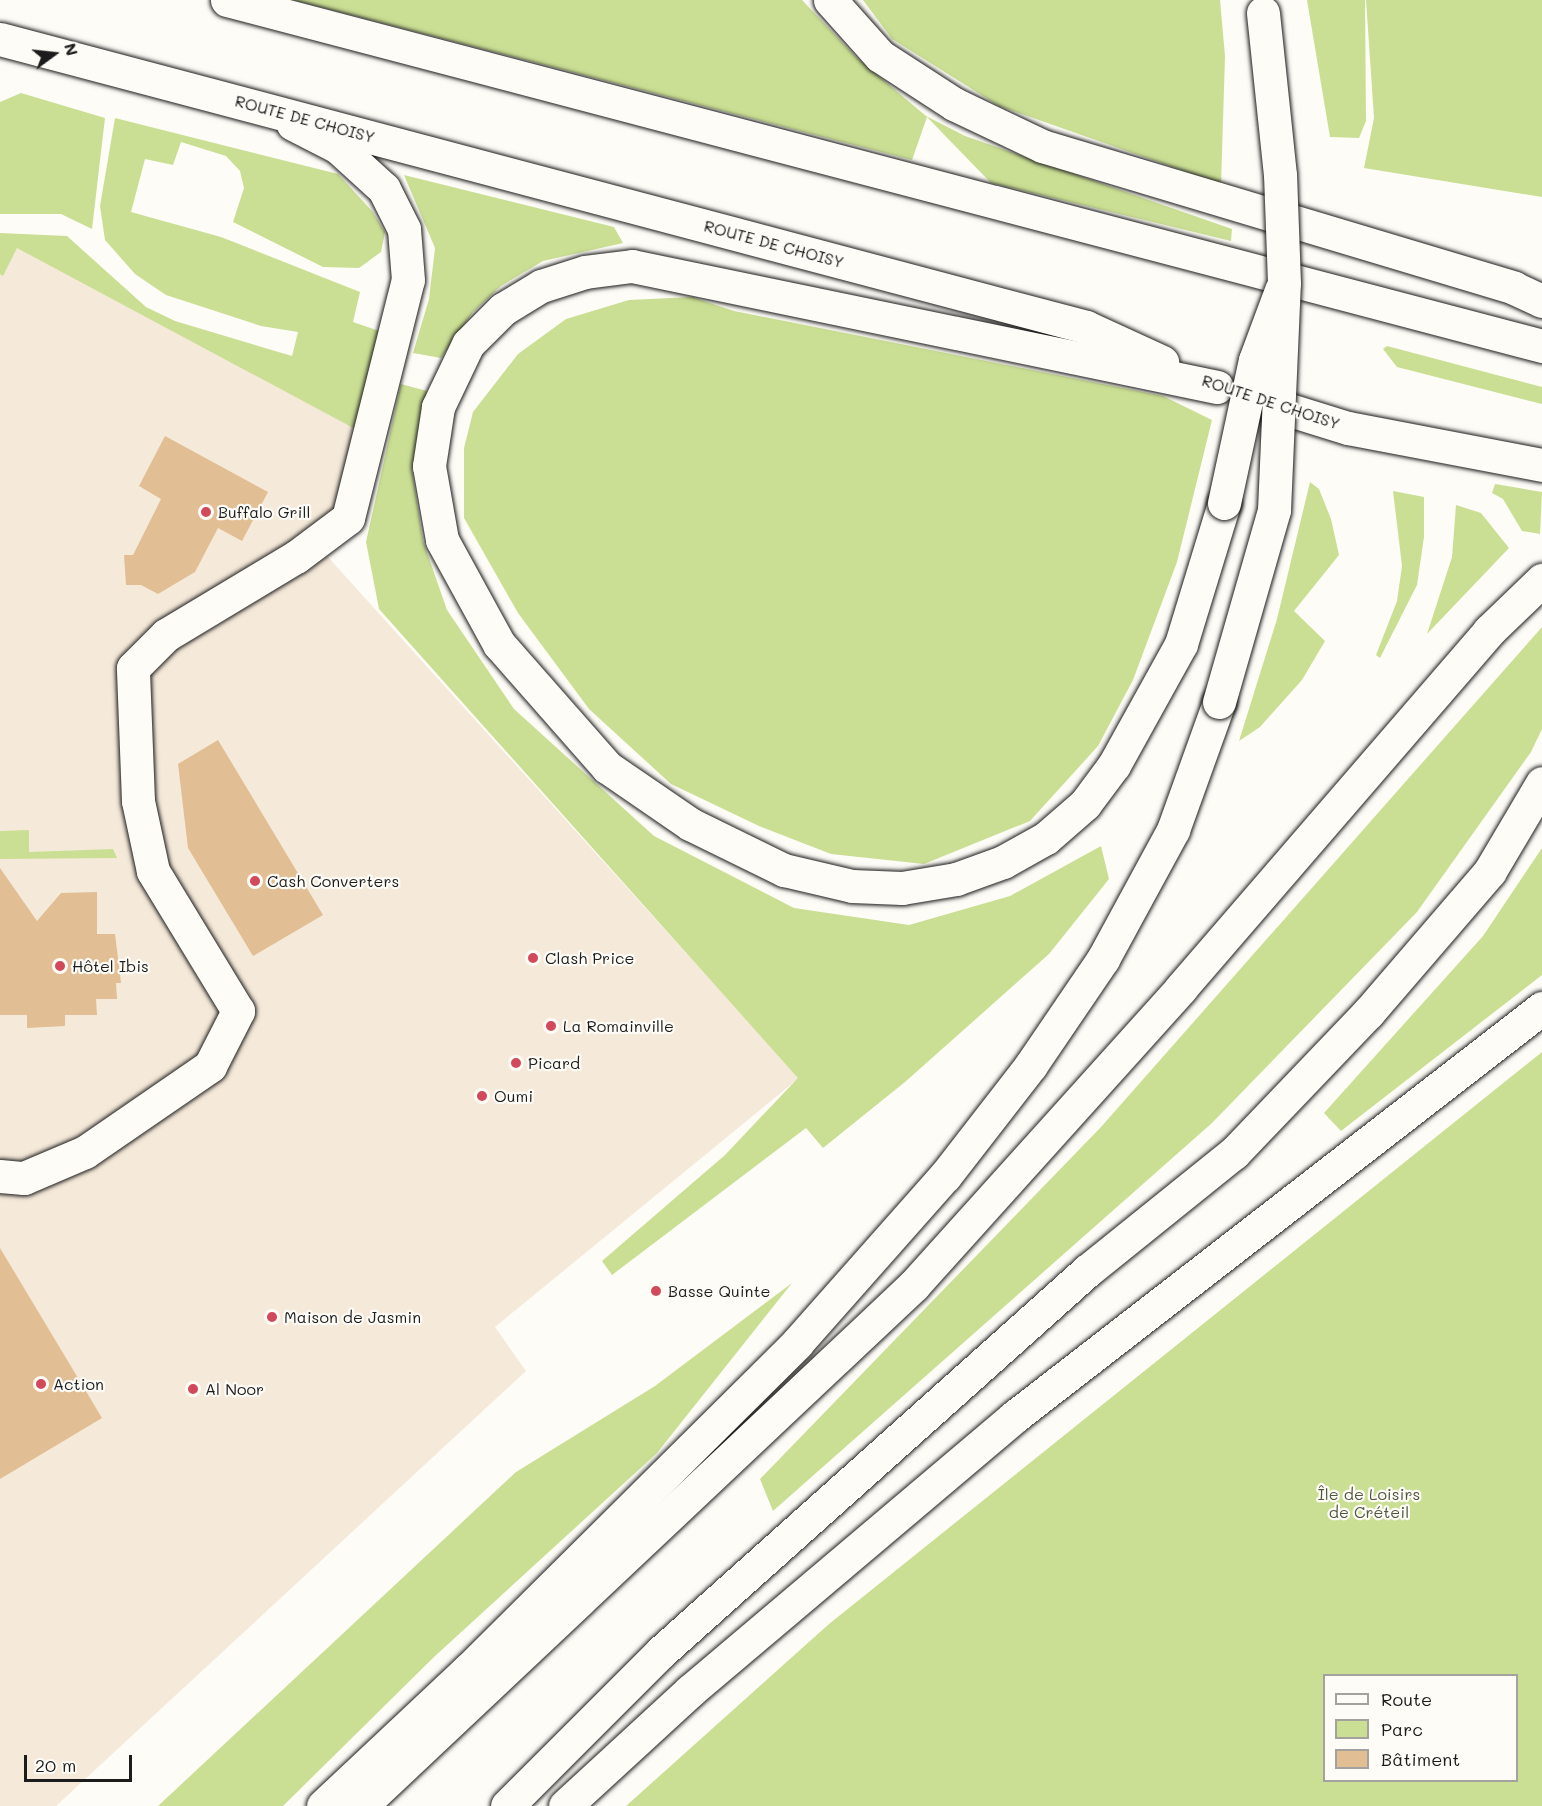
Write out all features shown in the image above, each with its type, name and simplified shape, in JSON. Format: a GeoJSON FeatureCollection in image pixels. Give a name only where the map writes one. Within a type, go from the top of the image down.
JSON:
{"type":"FeatureCollection","features":[{"type":"Feature","properties":{"kind":"main road"},"geometry":{"type":"LineString","coordinates":[[227,0],[1542,346]]}},
{"type":"Feature","properties":{"kind":"main road"},"geometry":{"type":"LineString","coordinates":[[830,0],[880,56],[954,104],[1042,146],[1514,288],[1542,301]]}},
{"type":"Feature","properties":{"kind":"main road"},"geometry":{"type":"LineString","coordinates":[[323,1806],[468,1670],[797,1343],[945,1176],[1030,1065],[1103,959],[1173,830],[1219,702],[1274,510],[1284,283],[1280,175],[1260,0]]}},
{"type":"Feature","properties":{"kind":"main road","name":"ROUTE DE CHOISY"},"geometry":{"type":"LineString","coordinates":[[0,39],[1086,327],[1217,387],[1348,428],[1542,465]]}},
{"type":"Feature","properties":{"kind":"main road"},"geometry":{"type":"LineString","coordinates":[[0,1176],[24,1178],[85,1152],[210,1066],[238,1011],[153,871],[138,801],[133,668],[166,635],[296,557],[348,518],[408,280],[404,229],[384,189],[338,147],[259,107]]}},
{"type":"Feature","properties":{"kind":"main road"},"geometry":{"type":"LineString","coordinates":[[1217,387],[632,266],[585,272],[541,286],[496,316],[468,344],[438,407],[429,466],[442,540],[499,644],[608,767],[690,824],[784,870],[852,886],[902,888],[956,879],[1003,862],[1046,838],[1085,804],[1114,765],[1181,644],[1224,503],[1255,360],[1284,283]]}},
{"type":"Feature","properties":{"kind":"main road"},"geometry":{"type":"LineString","coordinates":[[361,1806],[914,1285],[1181,988],[1489,631],[1542,580]]}},
{"type":"Feature","properties":{"kind":"main road"},"geometry":{"type":"LineString","coordinates":[[507,1806],[661,1652],[1087,1271],[1234,1153],[1368,1013],[1490,871],[1542,783]]}},
{"type":"Feature","properties":{"kind":"main road"},"geometry":{"type":"LineString","coordinates":[[565,1806],[690,1691],[1014,1417],[1542,1008]]}},
{"type":"Feature","properties":{"kind":"shaded area"},"geometry":{"type":"Polygon","coordinates":[[[0,238],[365,424],[344,506],[308,535],[799,1078],[495,1327],[526,1371],[56,1806],[0,1806],[0,238]]]}},
{"type":"Feature","properties":{"kind":"green space"},"geometry":{"type":"Polygon","coordinates":[[[293,0],[802,0],[856,57],[926,116],[965,136],[1232,229],[1231,241],[991,183],[927,117],[912,160],[293,0]]]}},
{"type":"Feature","properties":{"kind":"green space"},"geometry":{"type":"Polygon","coordinates":[[[863,0],[1220,0],[1225,56],[1221,184],[999,106],[892,39],[863,0]]]}},
{"type":"Feature","properties":{"kind":"green space"},"geometry":{"type":"Polygon","coordinates":[[[1307,0],[1365,0],[1366,121],[1359,138],[1330,137],[1307,0]]]}},
{"type":"Feature","properties":{"kind":"green space"},"geometry":{"type":"Polygon","coordinates":[[[1366,0],[1542,0],[1542,197],[1364,168],[1374,118],[1366,0]]]}},
{"type":"Feature","properties":{"kind":"green space"},"geometry":{"type":"Polygon","coordinates":[[[21,93],[105,118],[92,229],[61,214],[0,214],[0,102],[21,93]]]}},
{"type":"Feature","properties":{"kind":"green space"},"geometry":{"type":"Polygon","coordinates":[[[115,118],[338,174],[372,211],[385,232],[381,252],[359,268],[323,267],[233,222],[244,188],[240,171],[226,156],[181,142],[173,165],[145,159],[131,212],[221,237],[360,292],[353,322],[385,333],[359,431],[17,248],[3,276],[0,274],[0,233],[67,236],[146,307],[175,321],[292,356],[298,332],[261,326],[166,295],[135,274],[105,240],[100,206],[115,118]]]}},
{"type":"Feature","properties":{"kind":"green space"},"geometry":{"type":"Polygon","coordinates":[[[404,175],[614,227],[623,243],[543,261],[501,286],[473,312],[441,358],[413,353],[429,299],[435,248],[404,175]]]}},
{"type":"Feature","properties":{"kind":"green space"},"geometry":{"type":"Polygon","coordinates":[[[692,297],[734,311],[1163,396],[1212,420],[1177,562],[1133,680],[1098,746],[1030,821],[924,864],[831,854],[759,826],[671,784],[589,709],[518,613],[464,518],[464,448],[473,412],[518,354],[566,319],[629,300],[692,297]]]}},
{"type":"Feature","properties":{"kind":"green space"},"geometry":{"type":"Polygon","coordinates":[[[1387,346],[1542,387],[1542,404],[1397,367],[1383,349],[1387,346]]]}},
{"type":"Feature","properties":{"kind":"green space"},"geometry":{"type":"Polygon","coordinates":[[[401,384],[427,391],[412,470],[423,541],[447,610],[514,709],[654,836],[794,908],[909,925],[1010,896],[1101,846],[1109,879],[1049,954],[905,1082],[823,1148],[806,1128],[612,1275],[602,1261],[725,1155],[798,1078],[379,609],[366,542],[401,384]]]}},
{"type":"Feature","properties":{"kind":"green space"},"geometry":{"type":"Polygon","coordinates":[[[1310,482],[1319,489],[1331,519],[1339,555],[1294,611],[1325,641],[1302,680],[1260,727],[1239,741],[1277,619],[1310,482]]]}},
{"type":"Feature","properties":{"kind":"green space"},"geometry":{"type":"Polygon","coordinates":[[[1495,484],[1542,492],[1540,534],[1522,531],[1503,499],[1492,493],[1495,484]]]}},
{"type":"Feature","properties":{"kind":"green space"},"geometry":{"type":"Polygon","coordinates":[[[1393,491],[1424,497],[1424,537],[1417,585],[1380,658],[1376,655],[1397,601],[1402,566],[1393,491]]]}},
{"type":"Feature","properties":{"kind":"green space"},"geometry":{"type":"Polygon","coordinates":[[[1456,505],[1481,513],[1509,548],[1427,634],[1452,557],[1456,505]]]}},
{"type":"Feature","properties":{"kind":"green space"},"geometry":{"type":"Polygon","coordinates":[[[1542,627],[1542,729],[1531,752],[1417,912],[1212,1123],[773,1511],[760,1479],[1101,1127],[1542,627]]]}},
{"type":"Feature","properties":{"kind":"green space"},"geometry":{"type":"Polygon","coordinates":[[[29,830],[29,852],[113,849],[117,858],[0,859],[0,831],[29,830]]]}},
{"type":"Feature","properties":{"kind":"green space"},"geometry":{"type":"Polygon","coordinates":[[[1542,848],[1542,975],[1341,1131],[1324,1113],[1483,936],[1542,848]]]}},
{"type":"Feature","properties":{"kind":"green space","name":"Île de Loisirs de Créteil"},"geometry":{"type":"Polygon","coordinates":[[[1542,1052],[1542,1806],[626,1806],[829,1624],[1542,1052]]]}},
{"type":"Feature","properties":{"kind":"green space"},"geometry":{"type":"Polygon","coordinates":[[[792,1283],[657,1453],[434,1657],[283,1806],[158,1806],[516,1472],[655,1386],[792,1283]]]}},
{"type":"Feature","properties":{"kind":"building","name":"Buffalo Grill"},"geometry":{"type":"Polygon","coordinates":[[[165,436],[268,492],[242,541],[218,528],[195,572],[158,594],[141,585],[126,585],[124,555],[133,555],[161,499],[139,486],[165,436]]]}},
{"type":"Feature","properties":{"kind":"building","name":"Cash Converters"},"geometry":{"type":"Polygon","coordinates":[[[218,740],[323,915],[253,956],[188,848],[178,764],[218,740]]]}},
{"type":"Feature","properties":{"kind":"building","name":"Hôtel Ibis"},"geometry":{"type":"Polygon","coordinates":[[[0,868],[37,921],[61,893],[97,892],[97,934],[115,934],[121,983],[116,983],[117,999],[96,999],[97,1015],[65,1015],[65,1026],[27,1028],[27,1015],[0,1015],[0,868]]]}},
{"type":"Feature","properties":{"kind":"building","name":"Action"},"geometry":{"type":"Polygon","coordinates":[[[0,1248],[102,1418],[0,1479],[0,1248]]]}},
{"type":"Feature","properties":{"kind":"place","name":"Buffalo Grill"},"geometry":{"type":"Point","coordinates":[206,512]}},
{"type":"Feature","properties":{"kind":"place","name":"Cash Converters"},"geometry":{"type":"Point","coordinates":[255,881]}},
{"type":"Feature","properties":{"kind":"place","name":"Clash Price"},"geometry":{"type":"Point","coordinates":[533,958]}},
{"type":"Feature","properties":{"kind":"place","name":"Hôtel Ibis"},"geometry":{"type":"Point","coordinates":[60,966]}},
{"type":"Feature","properties":{"kind":"place","name":"La Romainville"},"geometry":{"type":"Point","coordinates":[551,1026]}},
{"type":"Feature","properties":{"kind":"place","name":"Picard"},"geometry":{"type":"Point","coordinates":[516,1063]}},
{"type":"Feature","properties":{"kind":"place","name":"Oumi"},"geometry":{"type":"Point","coordinates":[482,1096]}},
{"type":"Feature","properties":{"kind":"place","name":"Basse Quinte"},"geometry":{"type":"Point","coordinates":[656,1291]}},
{"type":"Feature","properties":{"kind":"place","name":"Maison de Jasmin"},"geometry":{"type":"Point","coordinates":[272,1317]}},
{"type":"Feature","properties":{"kind":"place","name":"Action"},"geometry":{"type":"Point","coordinates":[41,1384]}},
{"type":"Feature","properties":{"kind":"place","name":"Al Noor"},"geometry":{"type":"Point","coordinates":[193,1389]}}]}
